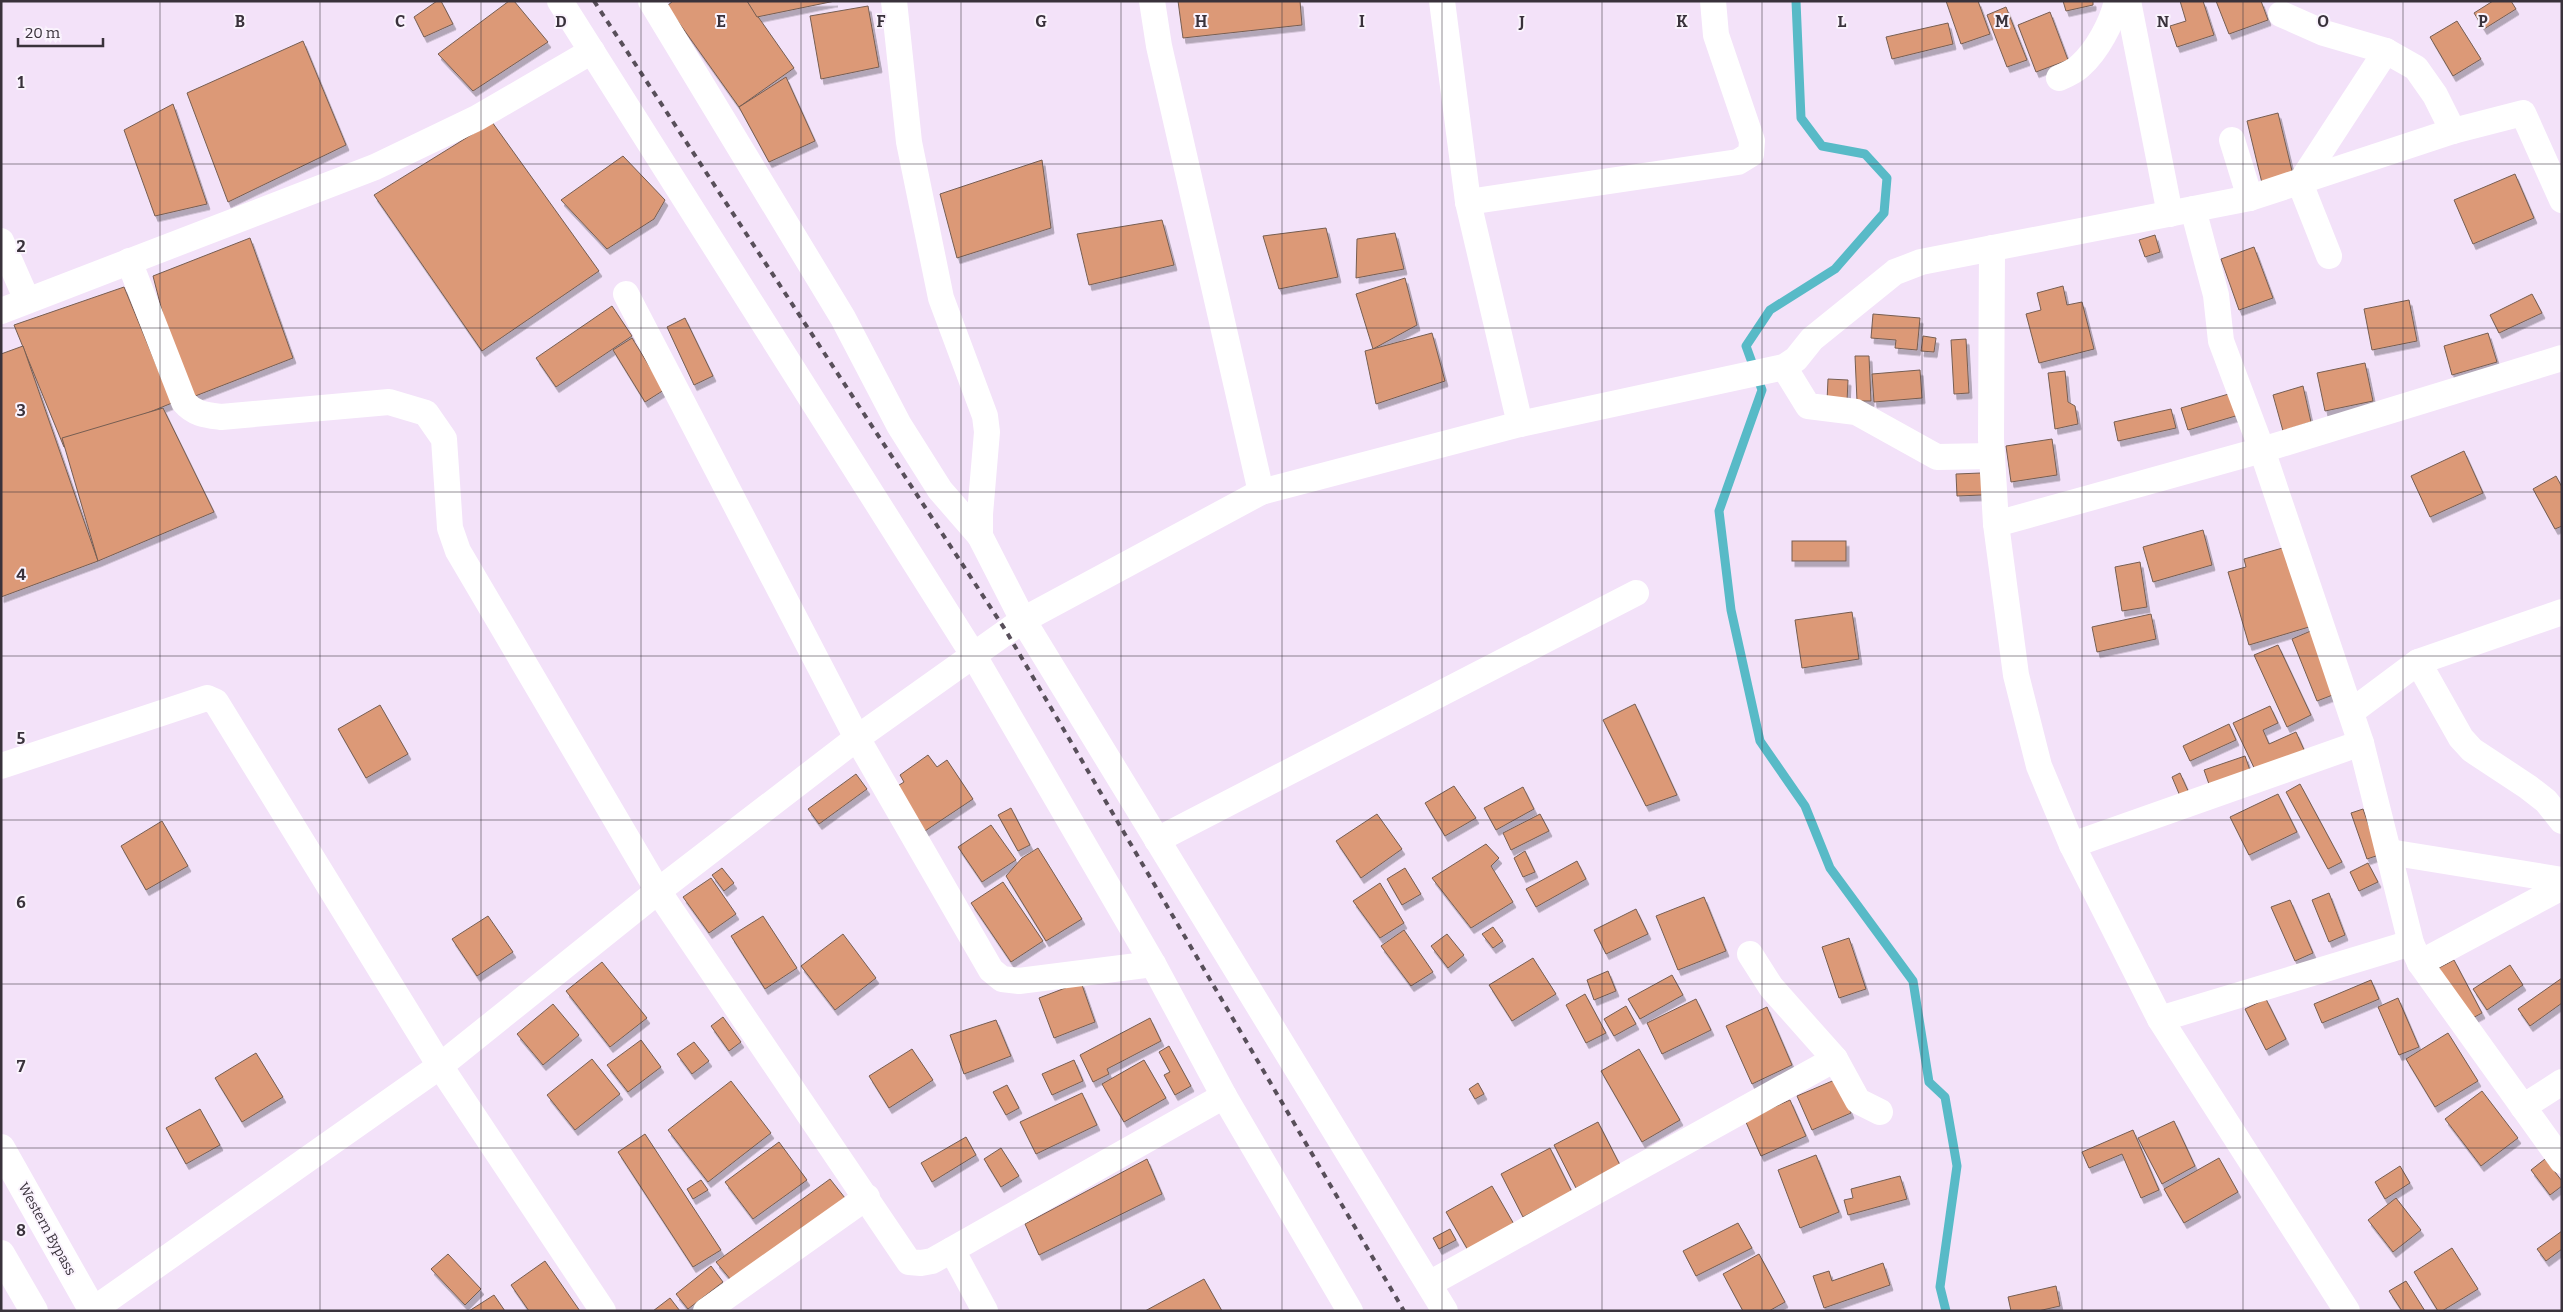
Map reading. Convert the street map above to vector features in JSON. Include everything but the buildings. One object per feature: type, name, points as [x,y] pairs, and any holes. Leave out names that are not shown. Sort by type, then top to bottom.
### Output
[{"type":"main road","name":"Western Bypass","points":[[1,1148],[93,1310]]},
{"type":"main road","points":[[1,1254],[34,1311]]},
{"type":"street","points":[[560,1],[974,656],[1153,964],[1224,1096],[1350,1311]]},
{"type":"street","points":[[651,1],[843,318],[899,425],[940,490],[980,536],[1023,620],[1445,1311]]},
{"type":"street","points":[[894,1],[910,142],[941,298],[985,416],[988,432],[980,514],[980,536]]},
{"type":"street","points":[[1152,1],[1162,56],[1261,492]]},
{"type":"street","points":[[1442,1],[1468,202],[1520,424]]},
{"type":"street","points":[[1468,202],[1738,162],[1751,154],[1752,141],[1716,35],[1713,1]]},
{"type":"street","points":[[2059,78],[2080,67],[2096,46],[2114,13],[2117,1]]},
{"type":"street","points":[[2128,1],[2181,212],[2216,295],[2221,341],[2262,450],[2361,743],[2416,953],[2523,1107],[2558,1152]]},
{"type":"street","points":[[2281,14],[2324,33],[2386,51],[2416,68],[2435,95],[2453,131]]},
{"type":"street","points":[[1,311],[375,167],[477,118],[592,51]]},
{"type":"street","points":[[2300,183],[2386,51]]},
{"type":"street","points":[[93,1310],[440,1066],[658,890],[857,738],[1023,620],[1261,492],[1520,424],[1784,367],[1796,359],[1812,339],[1895,272],[1920,262],[2250,198],[2453,131],[2523,113],[2562,200]]},
{"type":"street","points":[[2232,140],[2250,198]]},
{"type":"street","points":[[2300,183],[2329,256]]},
{"type":"street","points":[[1,241],[27,300]]},
{"type":"street","points":[[1992,248],[1992,456],[1996,524],[2016,675],[2040,766],[2072,845],[2160,1019],[2347,1311]]},
{"type":"street","points":[[129,261],[184,402],[191,410],[221,417],[388,402],[426,413],[444,439],[450,528],[458,551],[658,890],[867,1197],[909,1262],[921,1263],[932,1261],[1224,1096]]},
{"type":"street","points":[[626,294],[857,738],[991,970],[1002,979],[1019,981],[1153,964]]},
{"type":"street","points":[[1996,524],[2262,450],[2562,358]]},
{"type":"street","points":[[1784,367],[1808,406],[1856,412],[1937,458],[1992,456]]},
{"type":"street","points":[[1157,840],[1636,593]]},
{"type":"street","points":[[2351,712],[2418,662],[2562,612]]},
{"type":"street","points":[[2418,662],[2460,738],[2472,750],[2546,801],[2562,821]]},
{"type":"street","points":[[1,766],[207,698],[216,702],[440,1066],[603,1311]]},
{"type":"street","points":[[2072,845],[2361,743]]},
{"type":"street","points":[[2389,852],[2562,880]]},
{"type":"street","points":[[2160,1019],[2416,953],[2562,887]]},
{"type":"street","points":[[1750,954],[1771,987],[1836,1059],[1858,1101],[1880,1112]]},
{"type":"street","points":[[1429,1284],[1836,1059]]},
{"type":"street","points":[[2523,1107],[2562,1082]]},
{"type":"street","points":[[706,1311],[867,1197]]},
{"type":"street","points":[[952,1250],[985,1311]]},
{"type":"waterway","points":[[1796,1],[1801,118],[1822,146],[1865,154],[1887,178],[1884,213],[1835,269],[1770,310],[1746,346],[1762,390],[1719,511],[1731,610],[1760,741],[1805,806],[1830,868],[1913,981],[1929,1082],[1945,1097],[1957,1166],[1940,1287],[1946,1311]]},
{"type":"railway","points":[[594,1],[1006,631],[1404,1311]]}]
